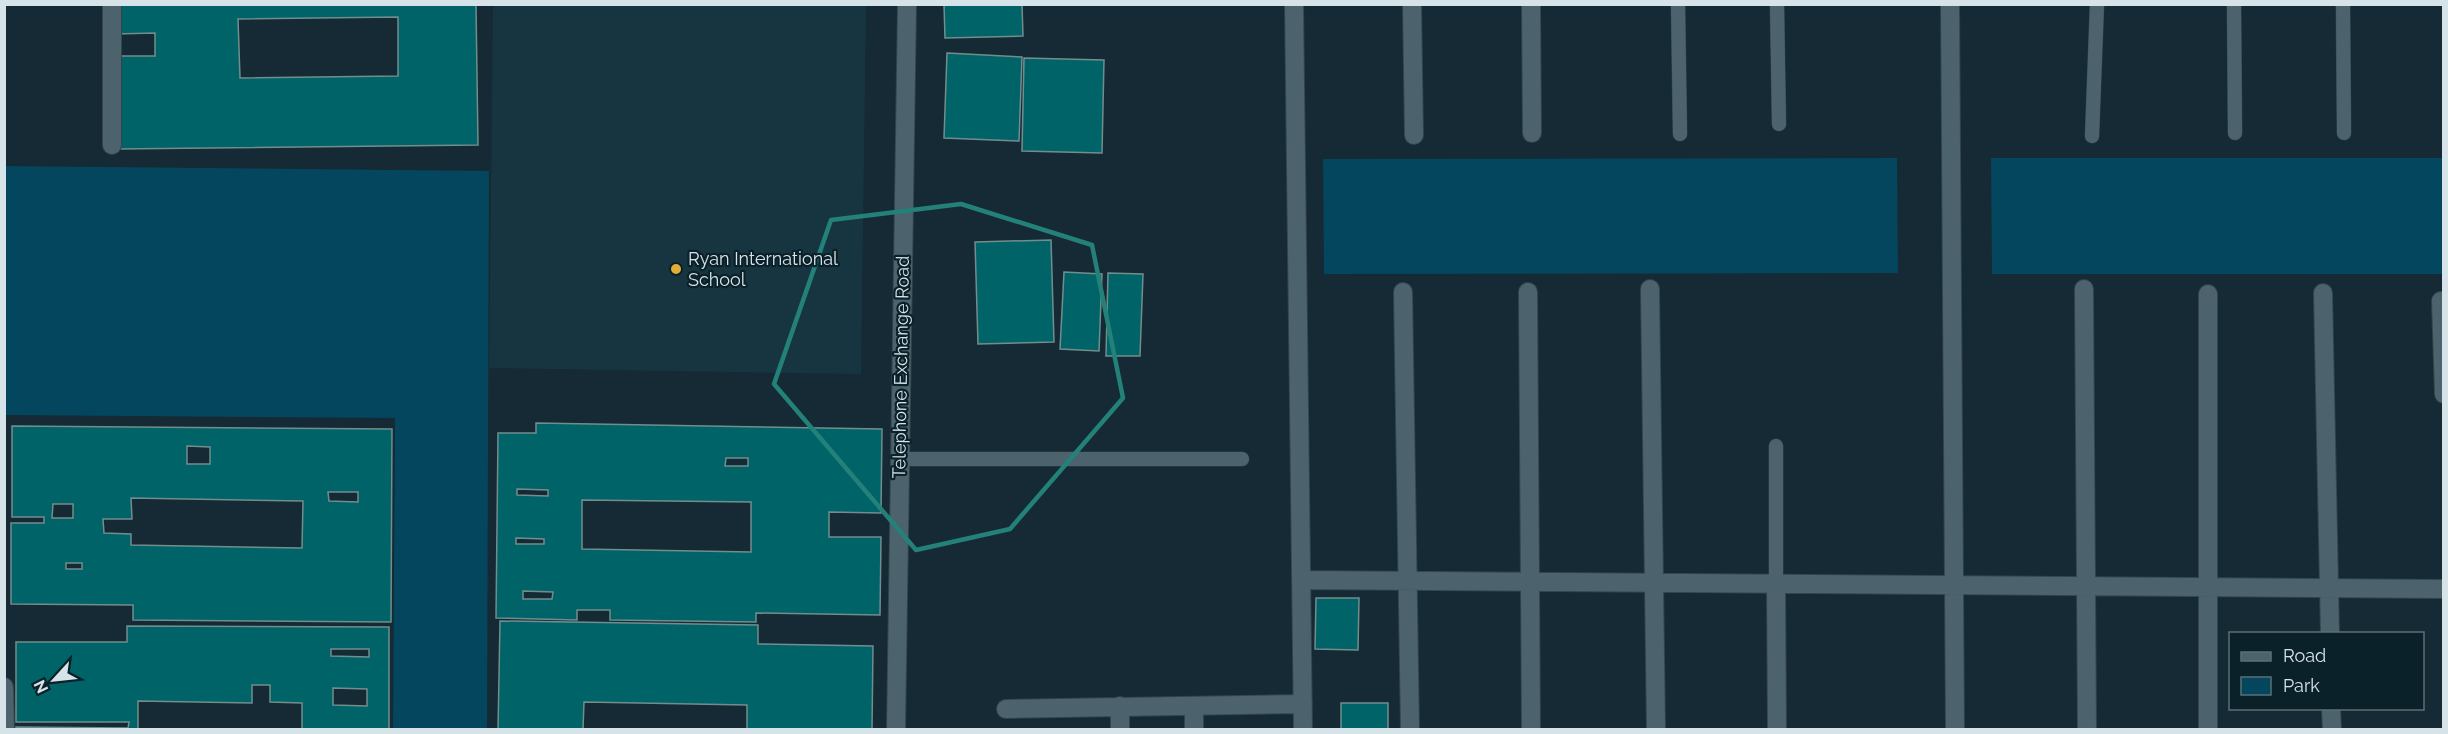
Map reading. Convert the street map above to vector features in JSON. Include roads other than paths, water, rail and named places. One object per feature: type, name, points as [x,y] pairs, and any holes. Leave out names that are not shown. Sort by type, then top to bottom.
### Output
[{"type":"street","points":[[112,4],[112,145]]},
{"type":"street","name":"Telephone Exchange Road","points":[[896,729],[907,4]]},
{"type":"street","points":[[1294,4],[1303,729]]},
{"type":"street","points":[[1412,4],[1414,135]]},
{"type":"street","points":[[1531,4],[1532,133]]},
{"type":"street","points":[[1950,4],[1955,729]]},
{"type":"street","points":[[1650,289],[1656,729]]},
{"type":"street","points":[[2084,289],[2087,729]]},
{"type":"street","points":[[1403,291],[1410,729]]},
{"type":"street","points":[[1528,292],[1531,729]]},
{"type":"street","points":[[2323,293],[2330,632]]},
{"type":"street","points":[[2208,294],[2208,729]]},
{"type":"street","points":[[2441,301],[2444,394]]},
{"type":"street","points":[[1301,580],[2444,589]]},
{"type":"street","points":[[1776,584],[1777,729]]},
{"type":"street","points":[[4,687],[5,729]]},
{"type":"street","points":[[1006,709],[1302,704]]},
{"type":"street","points":[[1120,706],[1120,729]]},
{"type":"street","points":[[1194,706],[1194,729]]},
{"type":"street","points":[[2331,710],[2332,729]]},
{"type":"lane","points":[[1678,4],[1680,134]]},
{"type":"lane","points":[[1776,4],[1779,124]]},
{"type":"lane","points":[[2092,136],[2097,4]]},
{"type":"lane","points":[[2234,4],[2235,133]]},
{"type":"lane","points":[[2343,4],[2344,133]]},
{"type":"lane","points":[[1776,447],[1776,584]]},
{"type":"lane","points":[[900,459],[1242,459]]},
{"type":"place","name":"Ryan International School","points":[[676,269]]}]
